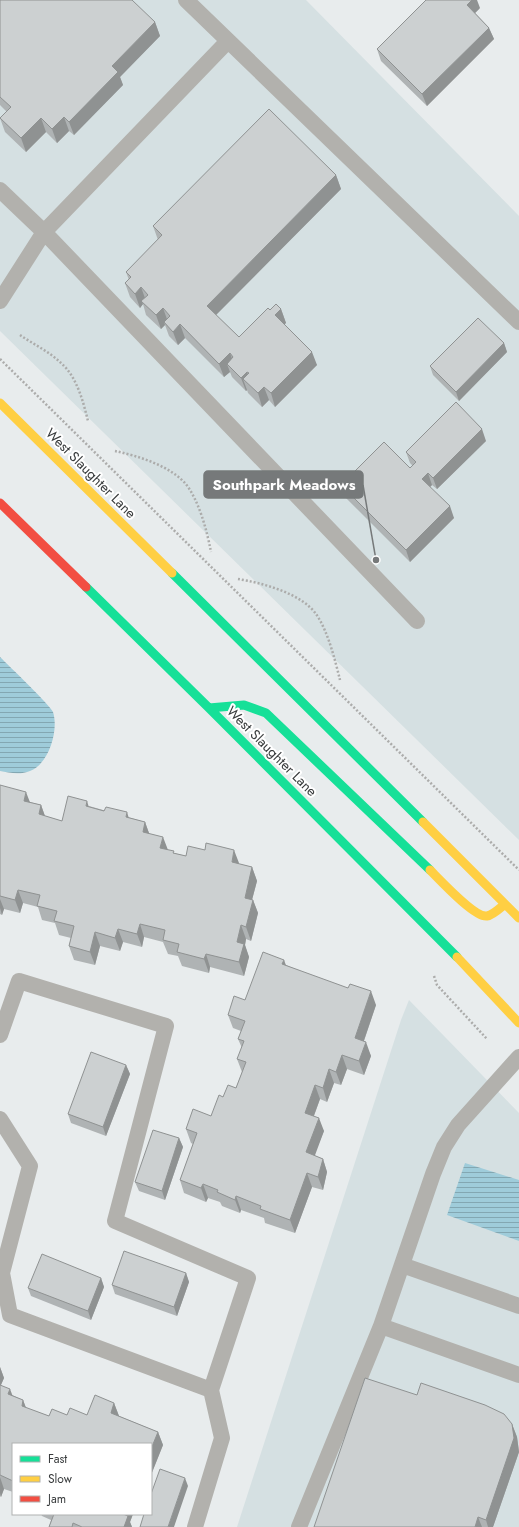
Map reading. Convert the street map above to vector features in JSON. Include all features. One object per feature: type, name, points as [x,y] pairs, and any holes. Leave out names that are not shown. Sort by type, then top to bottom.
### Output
[{"type":"main road","name":"West Slaughter Lane","points":[[0,403],[519,918]]},
{"type":"main road","name":"West Slaughter Lane","points":[[0,503],[210,708],[458,957],[519,1023]]},
{"type":"main road","points":[[210,708],[244,705],[266,713],[452,892],[475,912],[482,916],[489,916],[505,904]]},
{"type":"lane","points":[[186,0],[227,42],[519,322]]},
{"type":"lane","points":[[0,300],[44,232],[227,42]]},
{"type":"lane","points":[[0,190],[44,232],[417,621]]},
{"type":"lane","points":[[0,1035],[19,981],[166,1026],[115,1221],[248,1278],[211,1390],[222,1438],[195,1527]]},
{"type":"lane","points":[[299,1527],[381,1326],[444,1147],[458,1125],[519,1057]]},
{"type":"lane","points":[[0,1119],[30,1166],[2,1272],[10,1315],[211,1390]]},
{"type":"lane","points":[[402,1265],[519,1306]]},
{"type":"lane","points":[[381,1326],[519,1375]]},
{"type":"path","points":[[20,335],[61,362],[68,371],[82,398],[88,421]]},
{"type":"path","points":[[0,359],[519,870]]},
{"type":"path","points":[[115,451],[140,457],[174,474],[184,482],[189,489],[207,530],[211,552]]},
{"type":"path","points":[[238,579],[251,581],[274,588],[290,595],[310,607],[316,615],[329,641],[340,680]]},
{"type":"path","points":[[437,985],[487,1039]]},
{"type":"shaded area","points":[[0,0],[306,0],[519,216],[519,840],[0,331]]},
{"type":"shaded area","points":[[409,1000],[519,1113],[519,1527],[237,1527],[401,1020]]},
{"type":"water","points":[[0,657],[50,708],[55,719],[55,728],[51,746],[47,754],[37,767],[23,773],[0,771]]},
{"type":"water","points":[[465,1163],[519,1180],[519,1241],[447,1215]]},
{"type":"building","points":[[0,0],[132,0],[155,22],[112,66],[118,72],[69,122],[64,117],[52,129],[41,118],[21,138],[0,118],[11,107],[0,97]]},
{"type":"building","points":[[426,0],[472,0],[467,5],[489,28],[422,94],[377,49]]},
{"type":"building","points":[[269,109],[336,175],[207,306],[239,337],[268,308],[270,310],[276,304],[281,309],[275,315],[312,352],[271,393],[264,387],[258,393],[243,379],[249,373],[247,372],[241,378],[227,364],[233,357],[230,353],[219,364],[180,324],[173,332],[164,322],[170,316],[163,308],[156,315],[141,301],[148,295],[141,287],[135,294],[125,283],[131,277],[126,272],[162,235],[153,226]]},
{"type":"building","points":[[478,318],[504,343],[456,392],[430,366]]},
{"type":"building","points":[[456,402],[482,429],[433,478],[428,473],[422,479],[450,506],[406,550],[341,485],[384,442],[410,468],[416,462],[406,452]]},
{"type":"building","points":[[0,785],[26,792],[24,801],[41,805],[39,814],[62,821],[68,796],[87,801],[86,806],[104,811],[106,807],[127,812],[126,817],[145,822],[143,832],[163,837],[160,848],[174,851],[173,853],[186,856],[188,846],[205,850],[206,843],[234,850],[232,862],[252,867],[245,898],[253,900],[246,927],[241,925],[237,942],[244,944],[239,962],[206,954],[204,959],[177,952],[179,944],[163,940],[165,930],[140,924],[137,934],[118,929],[115,938],[95,932],[90,952],[69,946],[74,926],[54,921],[57,911],[37,906],[40,895],[18,890],[15,900],[0,896]]},
{"type":"building","points":[[263,952],[284,960],[282,964],[348,988],[350,984],[371,991],[355,1038],[366,1042],[359,1061],[342,1055],[336,1072],[329,1069],[323,1088],[315,1085],[305,1113],[319,1118],[306,1152],[323,1159],[318,1177],[307,1173],[290,1220],[260,1209],[261,1206],[236,1196],[235,1200],[217,1192],[218,1190],[203,1184],[201,1188],[180,1180],[197,1133],[186,1129],[193,1109],[211,1116],[219,1095],[223,1097],[228,1085],[236,1088],[246,1062],[237,1059],[244,1041],[238,1039],[245,1021],[228,1015],[234,996],[245,1000]]},
{"type":"building","points":[[91,1052],[126,1065],[103,1127],[68,1114]]},
{"type":"building","points":[[153,1130],[179,1138],[162,1191],[135,1182]]},
{"type":"building","points":[[124,1251],[186,1273],[174,1307],[112,1285]]},
{"type":"building","points":[[42,1254],[101,1278],[88,1311],[28,1288]]},
{"type":"building","points":[[365,1378],[417,1395],[421,1383],[485,1405],[504,1414],[512,1424],[514,1438],[486,1520],[478,1517],[475,1527],[314,1527]]},
{"type":"building","points":[[0,1385],[10,1389],[8,1394],[23,1400],[22,1406],[49,1416],[52,1409],[67,1415],[70,1408],[87,1415],[95,1395],[114,1403],[111,1413],[158,1432],[152,1447],[152,1443],[12,1443],[12,1481],[0,1475]]},
{"type":"building","points":[[160,1469],[185,1478],[168,1527],[140,1527],[144,1515],[152,1515],[152,1491]]},
{"type":"building","points":[[54,1515],[128,1516],[124,1527],[82,1527],[73,1523],[72,1527],[49,1527]]},
{"type":"traffic: fast","points":[[172,573],[423,822]]},
{"type":"traffic: fast","points":[[86,587],[457,957]]},
{"type":"traffic: fast","points":[[209,708],[244,705],[266,713],[430,870]]},
{"type":"traffic: slow","points":[[0,403],[172,573]]},
{"type":"traffic: slow","points":[[423,822],[519,918]]},
{"type":"traffic: slow","points":[[430,870],[466,905],[482,915],[487,916],[492,914],[505,904]]},
{"type":"traffic: slow","points":[[457,957],[519,1023]]},
{"type":"traffic: jam","points":[[0,503],[86,587]]},
{"type":"place","name":"Southpark Meadows","points":[[376,560]]}]
